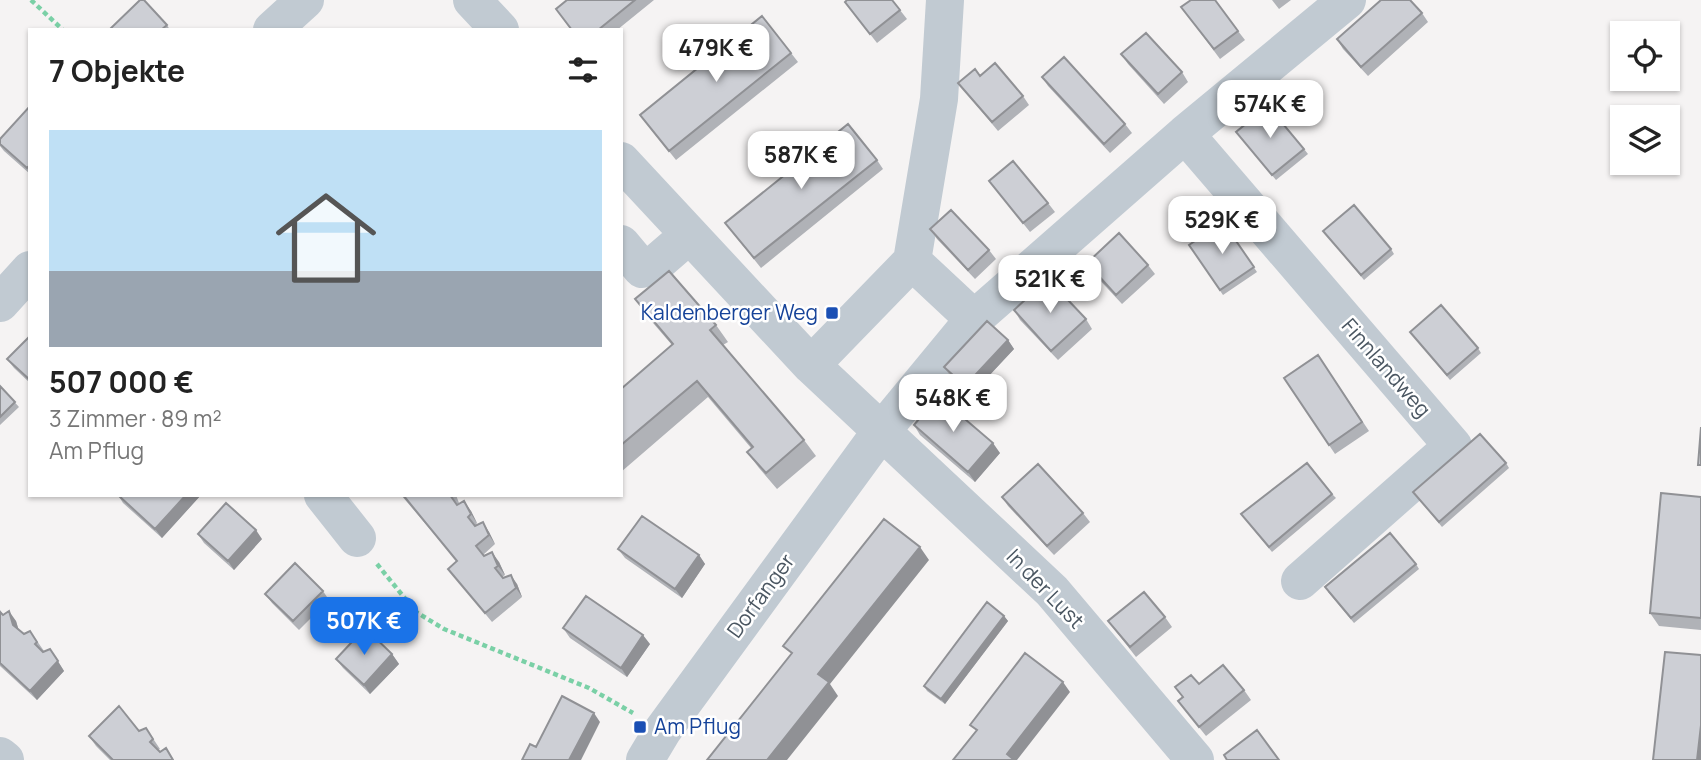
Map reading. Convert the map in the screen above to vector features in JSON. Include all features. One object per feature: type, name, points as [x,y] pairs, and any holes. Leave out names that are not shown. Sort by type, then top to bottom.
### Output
[{"type":"street","points":[[274,28],[305,0]]},
{"type":"street","points":[[472,0],[498,28]]},
{"type":"street","points":[[811,365],[912,261],[939,99],[945,0]]},
{"type":"street","name":"Dorfanger","points":[[654,745],[880,433],[974,319],[1185,134],[1347,0]]},
{"type":"street","name":"Finnlandweg","points":[[1185,134],[1453,446],[1300,581]]},
{"type":"street","name":"In der Lust","points":[[623,163],[811,365],[880,433],[1052,592],[1195,760]]},
{"type":"street","points":[[623,246],[642,269],[653,266],[690,234]]},
{"type":"street","points":[[912,261],[974,319]]},
{"type":"street","points":[[0,303],[28,272]]},
{"type":"street","points":[[325,497],[356,538]]},
{"type":"street","points":[[0,756],[5,760]]},
{"type":"path","points":[[31,0],[61,28]]},
{"type":"path","points":[[356,538],[416,612],[444,629],[589,688],[654,745]]},
{"type":"building","points":[[140,0],[144,0],[167,25],[163,28],[111,28]]},
{"type":"building","points":[[567,0],[635,0],[600,28],[570,28],[556,9]]},
{"type":"building","points":[[892,0],[900,10],[870,34],[845,2]]},
{"type":"building","points":[[1191,0],[1215,0],[1238,31],[1214,49],[1181,7]]},
{"type":"building","points":[[1381,0],[1410,0],[1422,13],[1361,67],[1337,39]]},
{"type":"building","points":[[762,16],[791,53],[669,151],[640,115]]},
{"type":"building","points":[[1146,33],[1182,72],[1158,94],[1121,54]]},
{"type":"building","points":[[1064,57],[1125,124],[1104,144],[1042,77]]},
{"type":"building","points":[[995,63],[1023,96],[992,122],[958,83],[975,69],[980,76]]},
{"type":"building","points":[[1268,106],[1304,149],[1272,175],[1236,132]]},
{"type":"building","points":[[28,108],[27,168],[0,144],[0,139]]},
{"type":"building","points":[[848,124],[877,160],[754,258],[725,223]]},
{"type":"building","points":[[1013,161],[1048,203],[1023,223],[989,181]]},
{"type":"building","points":[[1354,205],[1391,249],[1361,275],[1323,231]]},
{"type":"building","points":[[951,210],[989,250],[968,270],[930,229]]},
{"type":"building","points":[[1223,222],[1254,267],[1220,290],[1189,245]]},
{"type":"building","points":[[1119,233],[1148,265],[1116,295],[1087,263]]},
{"type":"building","points":[[669,271],[716,325],[710,330],[804,440],[766,473],[747,452],[753,447],[697,381],[623,443],[623,387],[673,344],[635,299]]},
{"type":"building","points":[[1048,279],[1086,319],[1051,351],[1014,310]]},
{"type":"building","points":[[1441,305],[1478,348],[1447,375],[1410,332]]},
{"type":"building","points":[[987,321],[1008,340],[965,386],[944,367]]},
{"type":"building","points":[[28,338],[28,378],[7,359]]},
{"type":"building","points":[[1318,355],[1362,422],[1329,445],[1284,378]]},
{"type":"building","points":[[0,386],[15,402],[0,417]]},
{"type":"building","points":[[938,396],[993,443],[968,472],[914,425]]},
{"type":"building","points":[[1701,427],[1701,465],[1698,465]]},
{"type":"building","points":[[1480,434],[1506,463],[1439,522],[1413,492]]},
{"type":"building","points":[[1307,463],[1332,494],[1269,547],[1241,514]]},
{"type":"building","points":[[1038,464],[1083,513],[1047,546],[1002,497]]},
{"type":"building","points":[[1661,493],[1701,497],[1701,618],[1650,613]]},
{"type":"building","points":[[120,497],[184,497],[155,529]]},
{"type":"building","points":[[405,497],[451,497],[457,505],[464,501],[471,514],[468,517],[475,526],[483,522],[489,535],[476,546],[484,556],[492,552],[498,566],[495,568],[503,578],[511,575],[516,588],[485,613],[448,569],[457,561]]},
{"type":"building","points":[[226,503],[256,530],[228,561],[198,534]]},
{"type":"building","points":[[642,516],[699,555],[675,589],[618,549]]},
{"type":"building","points":[[884,519],[920,547],[818,674],[829,682],[767,760],[707,760],[792,653],[783,646]]},
{"type":"building","points":[[1390,533],[1416,564],[1351,618],[1325,587]]},
{"type":"building","points":[[295,563],[323,591],[293,621],[265,594]]},
{"type":"building","points":[[1144,592],[1165,617],[1130,647],[1108,621]]},
{"type":"building","points":[[586,596],[643,635],[621,668],[563,628]]},
{"type":"building","points":[[987,602],[1004,616],[941,699],[924,686]]},
{"type":"building","points":[[9,611],[13,625],[24,634],[30,631],[37,642],[35,644],[43,652],[50,649],[58,661],[30,691],[0,663],[0,612],[3,615]]},
{"type":"building","points":[[365,628],[392,654],[364,685],[336,659]]},
{"type":"building","points":[[1665,652],[1701,655],[1701,725],[1697,760],[1653,760]]},
{"type":"building","points":[[1025,653],[1063,682],[1007,754],[1013,759],[953,760],[977,730],[970,725]]},
{"type":"building","points":[[1223,665],[1244,690],[1199,727],[1178,701],[1183,697],[1175,687],[1191,675],[1199,684]]},
{"type":"building","points":[[562,696],[594,713],[569,760],[522,760],[530,744],[536,747]]},
{"type":"building","points":[[119,706],[139,731],[146,728],[153,739],[150,742],[160,752],[166,748],[173,760],[113,760],[89,736]]},
{"type":"building","points":[[1257,730],[1279,760],[1227,760],[1224,755]]},
{"type":"place","name":"Kaldenberger Weg","points":[[832,313]]},
{"type":"place","name":"Am Pflug","points":[[640,727]]}]
